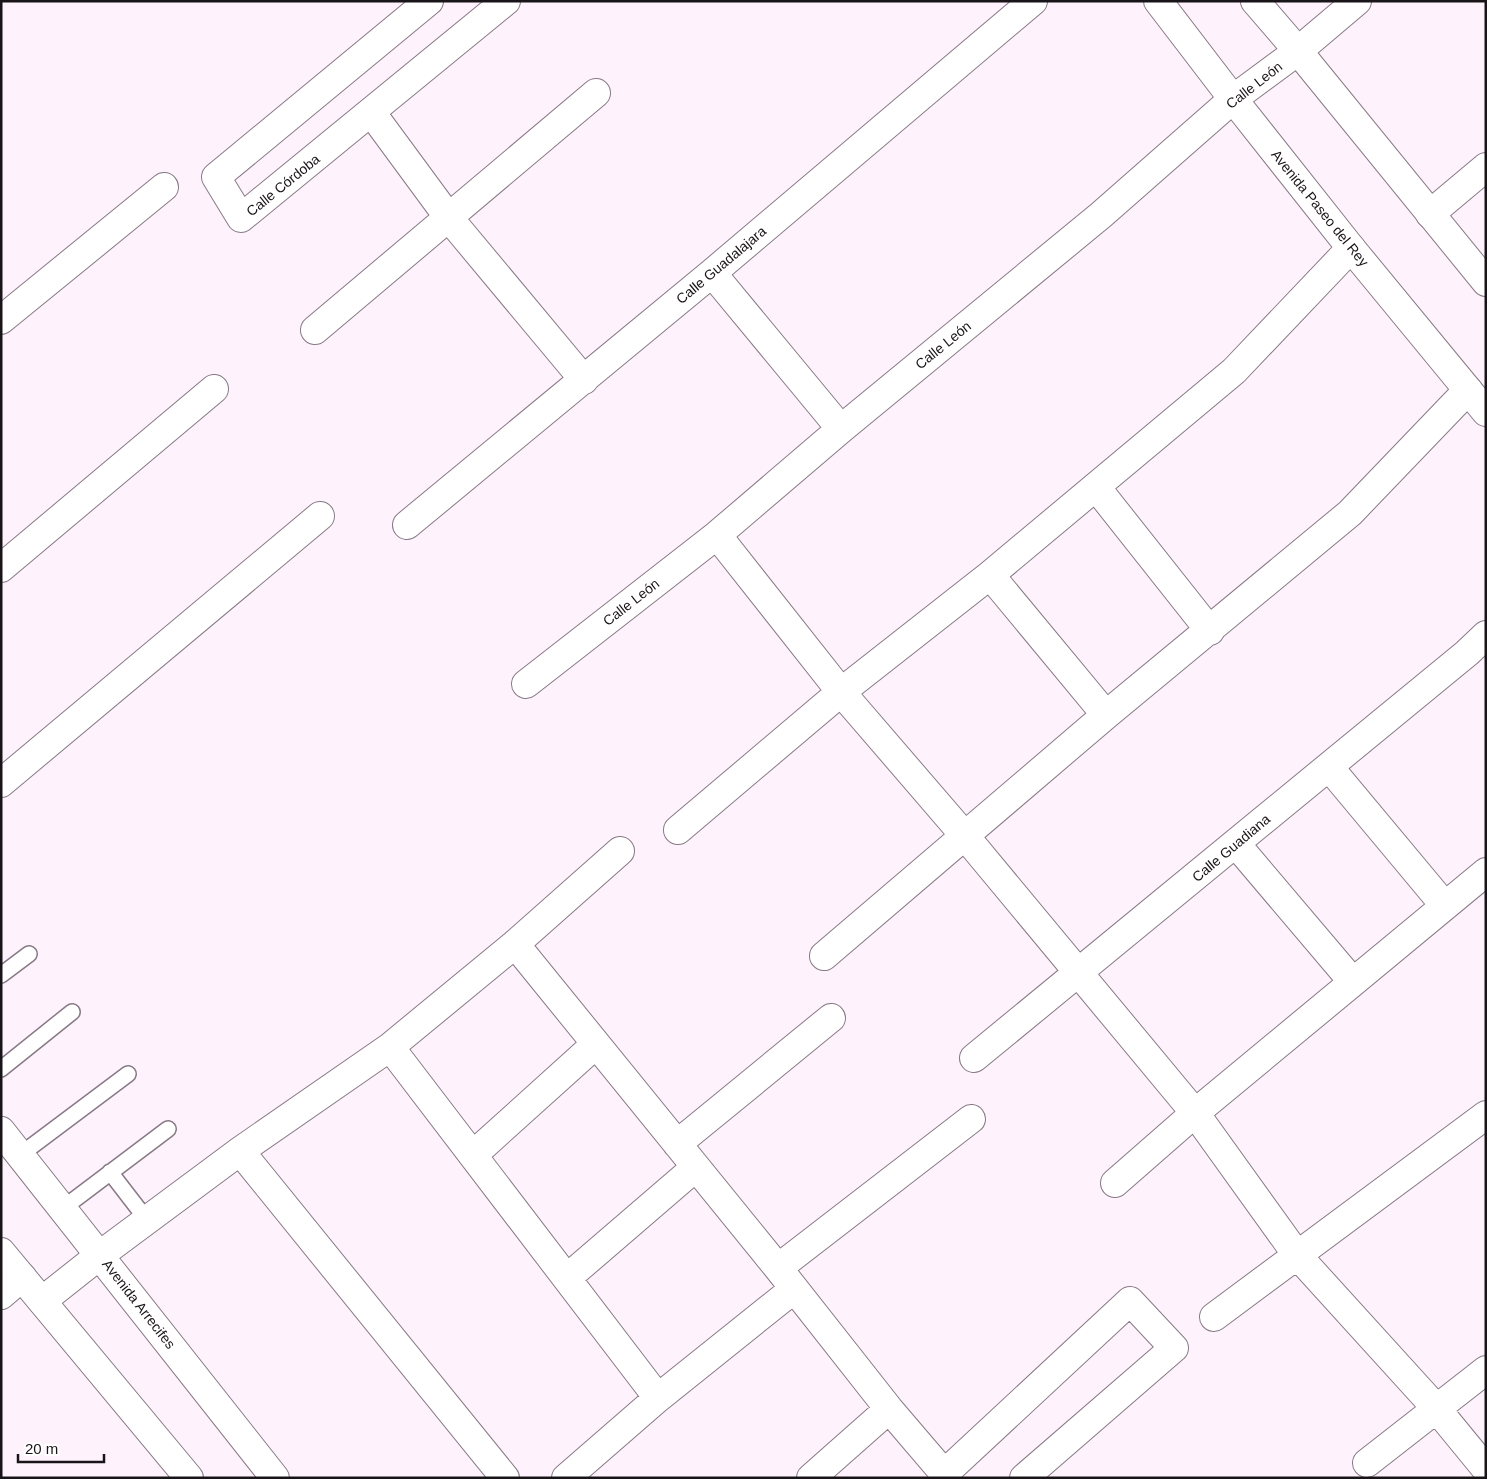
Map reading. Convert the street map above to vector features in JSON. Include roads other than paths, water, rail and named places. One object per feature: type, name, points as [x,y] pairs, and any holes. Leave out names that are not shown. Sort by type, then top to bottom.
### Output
[{"type":"street","name":"Calle Córdoba","points":[[429,1],[216,177],[242,218],[506,1]]},
{"type":"street","name":"Calle Guadalajara","points":[[407,525],[712,273],[1033,1]]},
{"type":"street","name":"Avenida Paseo del Rey","points":[[1158,1],[1233,100],[1351,248],[1486,412]]},
{"type":"street","points":[[1255,1],[1486,282]]},
{"type":"street","name":"Calle León","points":[[526,684],[717,536],[841,429],[1101,215],[1233,100],[1298,51],[1357,1]]},
{"type":"street","points":[[315,330],[596,94]]},
{"type":"street","points":[[371,112],[449,218],[584,380]]},
{"type":"street","points":[[1430,214],[1486,166]]},
{"type":"street","points":[[1,320],[164,187]]},
{"type":"street","points":[[678,830],[841,692],[990,575],[1234,371],[1351,248]]},
{"type":"street","points":[[712,273],[841,429]]},
{"type":"street","points":[[1,568],[214,389]]},
{"type":"street","points":[[824,956],[1106,715],[1210,631],[1350,513],[1468,390]]},
{"type":"street","points":[[1096,487],[1210,631]]},
{"type":"street","points":[[1,783],[320,516]]},
{"type":"street","points":[[717,536],[841,692],[965,836],[1196,1113],[1297,1255],[1436,1408],[1486,1469]]},
{"type":"street","points":[[990,575],[1106,715]]},
{"type":"street","name":"Calle Guadiana","points":[[974,1058],[1079,974],[1467,653],[1486,635]]},
{"type":"street","points":[[1329,767],[1445,906]]},
{"type":"street","points":[[1236,844],[1353,982]]},
{"type":"street","points":[[42,1301],[100,1255],[240,1151],[390,1046],[515,944],[620,851]]},
{"type":"street","points":[[1115,1183],[1196,1113],[1486,872]]},
{"type":"street","points":[[515,944],[778,1268],[889,1409],[946,1476],[1130,1301],[1174,1348],[1024,1478]]},
{"type":"street","points":[[677,1144],[831,1018]]},
{"type":"street","points":[[473,1155],[596,1044]]},
{"type":"street","points":[[390,1046],[658,1398]]},
{"type":"street","points":[[1214,1317],[1486,1115]]},
{"type":"street","points":[[778,1268],[971,1119]]},
{"type":"street","name":"Avenida Arrecifes","points":[[1,1131],[275,1478]]},
{"type":"street","points":[[240,1151],[505,1478]]},
{"type":"street","points":[[566,1278],[696,1168]]},
{"type":"street","points":[[1,1252],[189,1478]]},
{"type":"street","points":[[1,1295],[22,1277]]},
{"type":"street","points":[[566,1478],[658,1398],[794,1289]]},
{"type":"street","points":[[1367,1463],[1486,1370]]},
{"type":"street","points":[[812,1478],[889,1409]]},
{"type":"lane","points":[[1,975],[29,954]]},
{"type":"lane","points":[[1,1070],[72,1012]]},
{"type":"lane","points":[[20,1155],[128,1074]]},
{"type":"lane","points":[[62,1209],[168,1130]]},
{"type":"lane","points":[[110,1172],[147,1220]]}]
